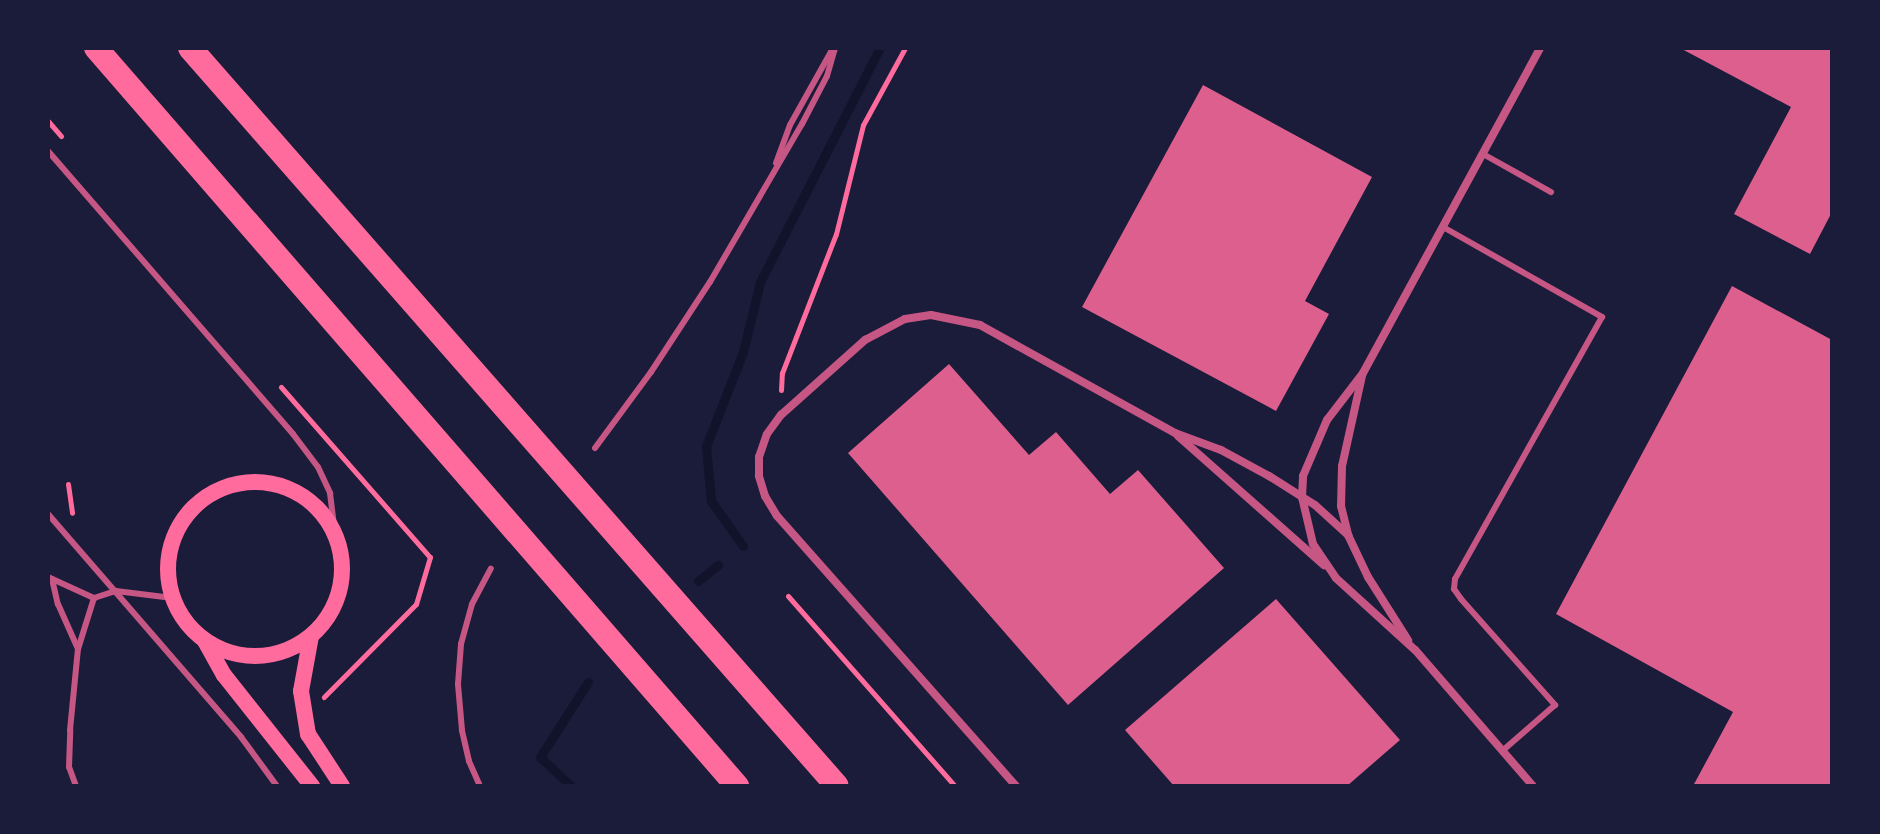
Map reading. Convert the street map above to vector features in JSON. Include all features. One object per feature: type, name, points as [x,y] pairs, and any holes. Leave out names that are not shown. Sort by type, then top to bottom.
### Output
[{"type":"highway","points":[[96,48],[737,786]]},
{"type":"highway","points":[[190,48],[837,786]]},
{"type":"main road","points":[[204,640],[234,653],[267,655],[297,645],[311,636],[332,611],[342,580],[340,548],[335,532],[316,507],[290,489],[260,482],[229,486],[201,500],[180,524],[169,555],[173,598],[182,616],[204,640],[224,675],[312,786]]},
{"type":"main road","points":[[311,636],[301,691],[308,734],[342,786]]},
{"type":"street","points":[[1336,578],[1313,544],[1302,497],[1303,476],[1312,450],[1327,420],[1363,373],[1540,48]]},
{"type":"street","points":[[1016,786],[777,516],[759,476],[759,457],[767,434],[781,415],[883,328],[931,315],[980,325],[1175,433],[1221,450],[1302,497],[1348,535]]},
{"type":"street","points":[[1363,373],[1342,466],[1341,506],[1348,535],[1368,577],[1415,650]]},
{"type":"street","points":[[1175,433],[1415,650],[1533,786]]},
{"type":"lane","points":[[595,448],[694,308],[770,180],[790,125],[834,48]]},
{"type":"lane","points":[[48,151],[309,456],[330,493],[335,532]]},
{"type":"lane","points":[[1483,154],[1551,192]]},
{"type":"lane","points":[[1443,227],[1602,317],[1455,579],[1454,589],[1461,599],[1555,705],[1502,751]]},
{"type":"lane","points":[[48,514],[116,591],[277,786]]},
{"type":"lane","points":[[480,786],[469,761],[462,730],[458,684],[461,644],[472,604],[491,569]]},
{"type":"lane","points":[[50,578],[94,598],[116,591],[173,598]]},
{"type":"lane","points":[[50,578],[78,649]]},
{"type":"lane","points":[[76,786],[69,767],[78,649],[94,598]]},
{"type":"path","points":[[781,415],[782,373],[836,234],[863,125],[905,48]]},
{"type":"path","points":[[68,484],[74,523]]},
{"type":"path","points":[[788,596],[955,786]]},
{"type":"building","points":[[1680,48],[1832,48],[1832,212],[1810,254],[1734,214],[1791,107]]},
{"type":"building","points":[[1203,85],[1372,177],[1305,301],[1329,314],[1276,411],[1082,307]]},
{"type":"building","points":[[1732,286],[1832,340],[1832,786],[1693,786],[1733,712],[1556,614]]},
{"type":"building","points":[[949,364],[1029,455],[1056,432],[1110,494],[1138,470],[1224,568],[1068,705],[848,453]]},
{"type":"building","points":[[1276,599],[1400,740],[1347,786],[1174,786],[1125,730]]},
{"type":"waterway","points":[[743,546],[711,501],[706,446],[743,352],[760,282],[880,48]]},
{"type":"waterway","points":[[698,581],[718,565]]},
{"type":"waterway","points":[[571,786],[540,757],[588,682]]}]
